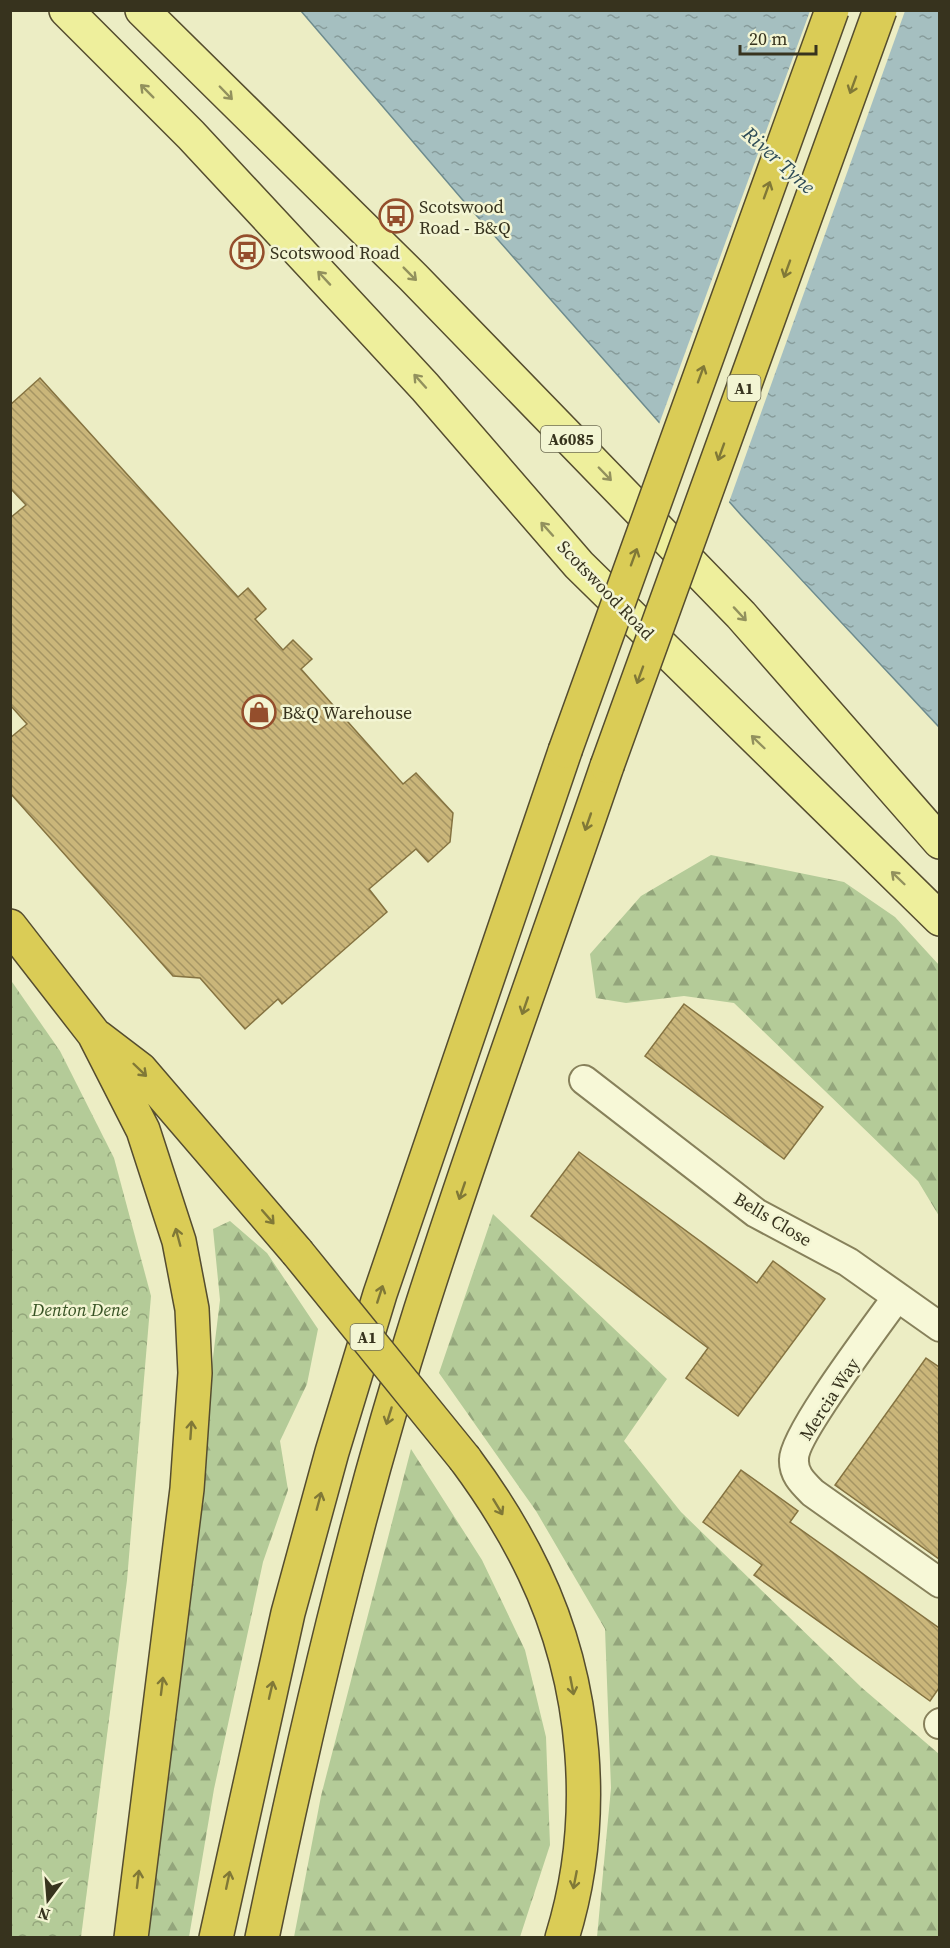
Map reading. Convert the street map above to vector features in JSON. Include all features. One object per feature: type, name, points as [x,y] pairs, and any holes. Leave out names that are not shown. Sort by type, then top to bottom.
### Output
[{"type":"highway","name":"A1","points":[[216,1938],[288,1613],[332,1452],[380,1294],[565,751],[832,10]]},
{"type":"highway","name":"A1","points":[[262,1938],[330,1637],[387,1424],[420,1312],[608,766],[880,10]]},
{"type":"highway","name":"A1","points":[[10,926],[94,1034],[142,1130],[179,1241],[192,1309],[195,1373],[188,1489],[130,1938]]},
{"type":"highway","name":"A1","points":[[94,1034],[140,1069],[297,1251],[465,1459],[484,1485],[534,1571],[554,1619],[568,1668],[578,1718],[583,1769],[583,1820],[577,1871],[562,1938]]},
{"type":"main road","name":"Scotswood Road","points":[[66,10],[191,135],[372,329],[579,565],[939,919]]},
{"type":"main road","name":"A6085","points":[[142,10],[414,277],[741,615],[939,842]]},
{"type":"street","name":"Bells Close","points":[[584,1080],[756,1213],[848,1262],[939,1328]]},
{"type":"street","name":"Mercia Way","points":[[897,1297],[807,1428],[793,1456],[794,1468],[800,1481],[813,1493],[939,1583]]},
{"type":"green space","points":[[711,855],[844,882],[895,917],[939,965],[939,1216],[918,1181],[734,1003],[684,996],[626,1003],[596,998],[590,954],[641,896]]},
{"type":"green space","name":"Denton Dene","points":[[10,979],[60,1051],[114,1158],[151,1296],[127,1580],[81,1937],[11,1937]]},
{"type":"green space","points":[[493,1214],[667,1379],[624,1441],[681,1512],[861,1687],[939,1754],[939,1937],[597,1937],[611,1788],[605,1629],[536,1511],[439,1373]]},
{"type":"green space","points":[[230,1221],[267,1253],[318,1329],[307,1384],[280,1441],[288,1490],[263,1562],[214,1789],[189,1937],[142,1938],[220,1300],[213,1229]]},
{"type":"green space","points":[[411,1449],[482,1560],[525,1650],[546,1737],[550,1845],[520,1937],[294,1937],[321,1796]]},
{"type":"water","name":"River Tyne","points":[[301,11],[939,11],[939,727],[741,515],[461,198]]},
{"type":"pier","points":[[810,11],[905,11],[728,505],[658,427]]},
{"type":"building","points":[[40,378],[238,597],[248,588],[266,609],[255,619],[283,650],[293,640],[312,659],[301,669],[403,784],[416,773],[453,813],[450,842],[428,862],[416,849],[369,889],[387,912],[282,1004],[278,999],[245,1029],[200,978],[173,976],[10,793],[10,738],[27,724],[10,705],[10,518],[26,505],[10,488],[10,405]]},
{"type":"building","points":[[684,1004],[823,1107],[784,1159],[645,1056]]},
{"type":"building","points":[[579,1152],[757,1283],[773,1261],[825,1299],[738,1416],[686,1378],[708,1348],[531,1216]]},
{"type":"building","points":[[926,1358],[939,1367],[939,1559],[835,1485]]},
{"type":"building","points":[[741,1470],[798,1511],[790,1522],[939,1628],[939,1688],[930,1701],[754,1575],[762,1565],[703,1522]]},
{"type":"place","name":"Scotswood Road - B&Q","points":[[396,216]]},
{"type":"place","name":"Scotswood Road","points":[[247,252]]},
{"type":"place","name":"B&Q Warehouse","points":[[259,712]]}]
